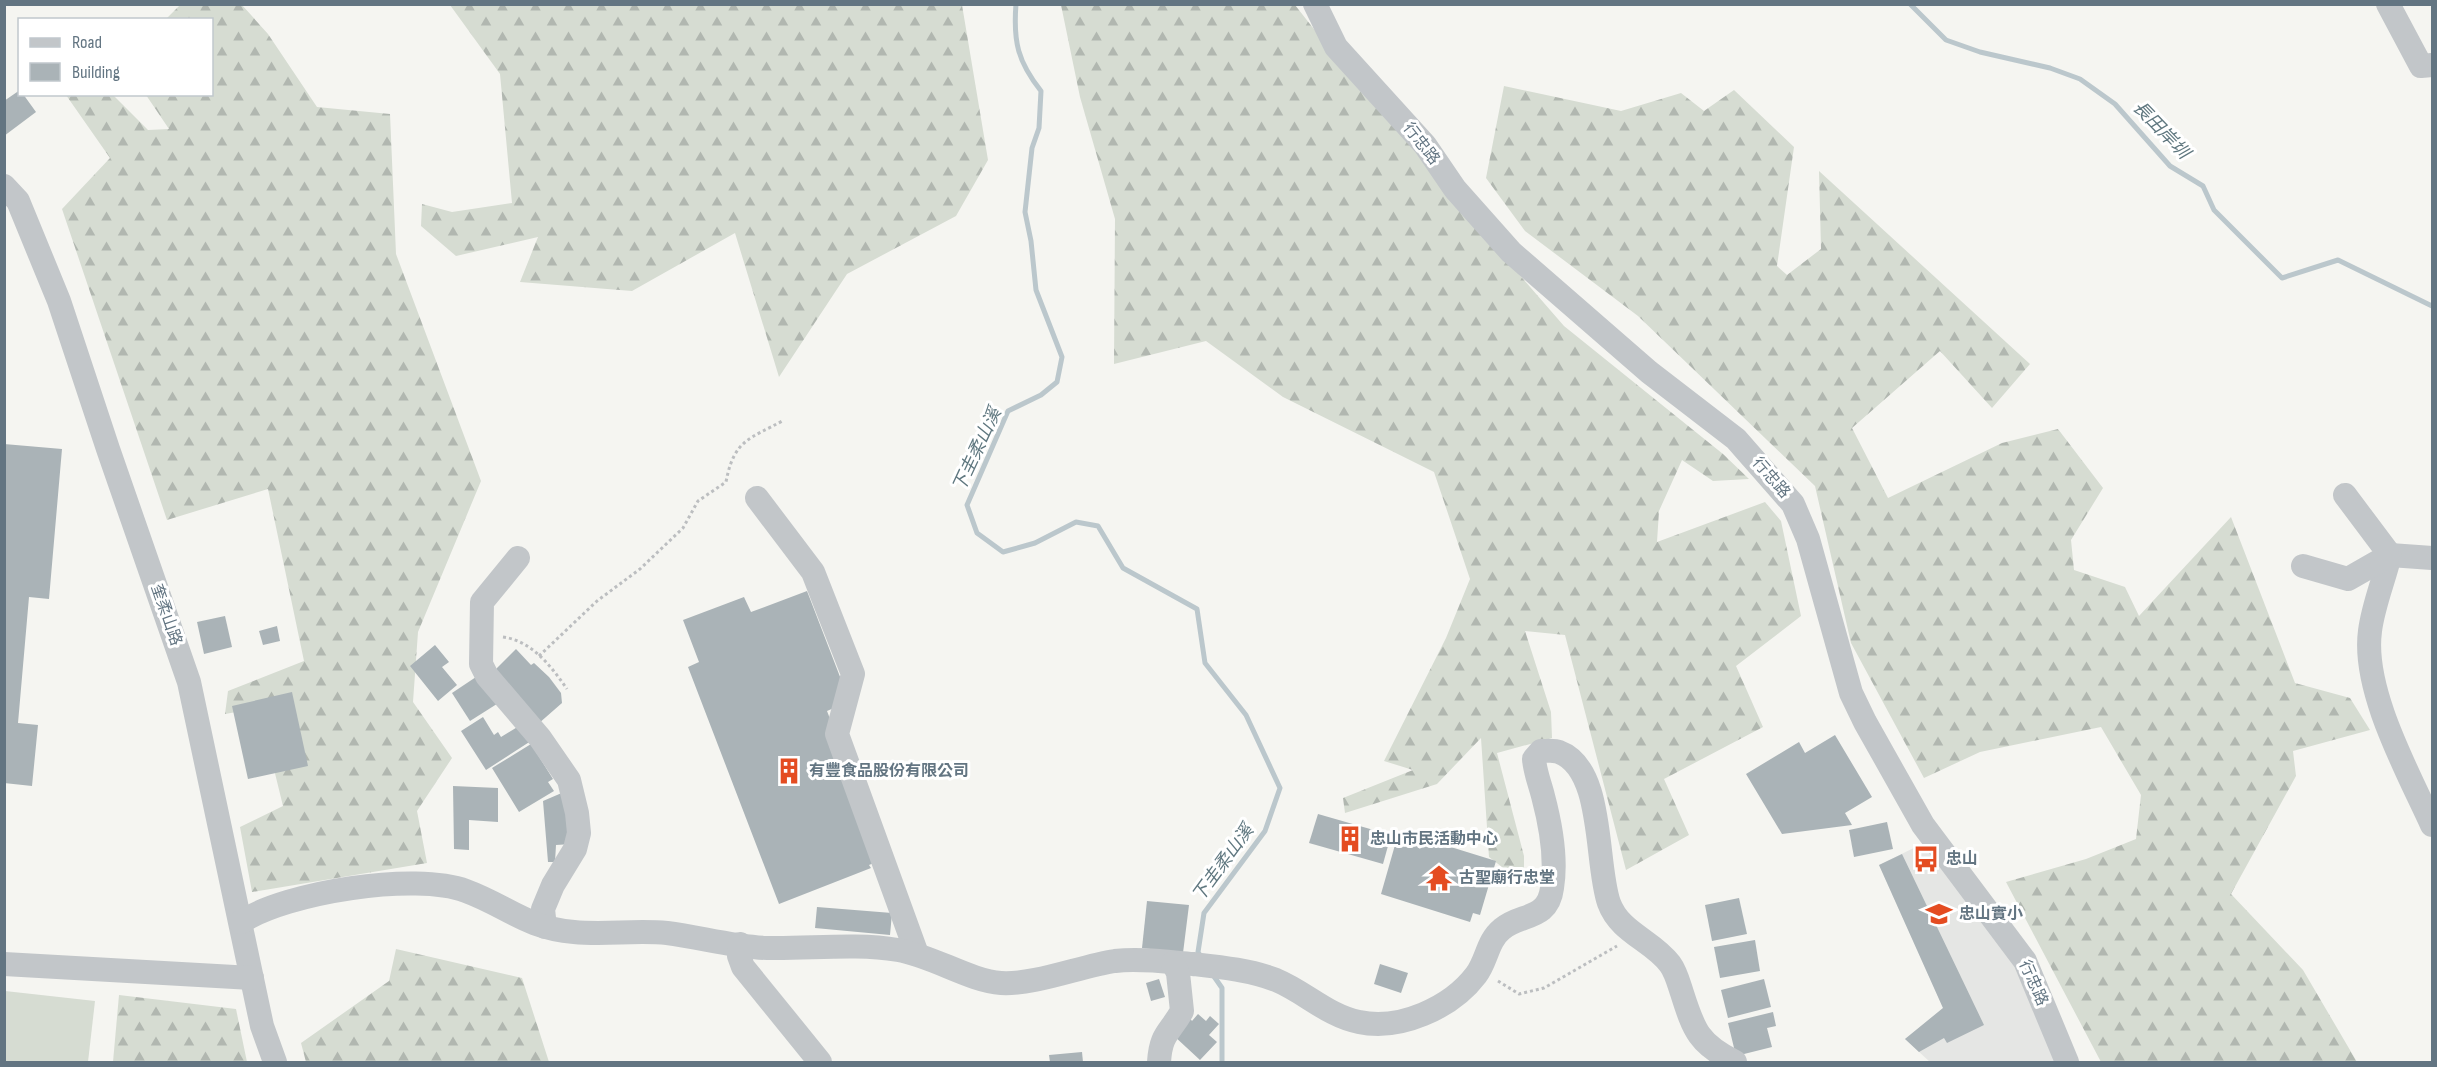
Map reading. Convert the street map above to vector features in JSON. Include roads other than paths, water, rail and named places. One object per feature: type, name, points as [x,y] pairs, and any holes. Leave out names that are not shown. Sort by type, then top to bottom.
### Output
[{"type":"street","name":"行忠路","points":[[1315,4],[1336,47],[1425,145],[1455,189],[1511,252],[1649,372],[1736,439],[1793,504],[1808,539],[1851,693],[1865,722],[1923,825],[2025,961],[2067,1062]]},
{"type":"street","points":[[2388,4],[2421,66],[2433,65]]},
{"type":"street","name":"奎柔山路","points":[[4,186],[18,201],[60,301],[108,449],[189,682],[262,1026],[275,1062]]},
{"type":"street","points":[[2345,495],[2390,555]]},
{"type":"street","points":[[757,498],[813,572],[853,674],[837,734],[917,954]]},
{"type":"street","points":[[2390,555],[2370,631],[2370,669],[2393,740],[2433,825]]},
{"type":"street","points":[[2303,566],[2348,579],[2390,555],[2433,558]]},
{"type":"street","points":[[518,558],[482,602],[481,664],[487,676],[540,738],[569,780],[579,833],[575,849],[553,885],[543,909],[545,927]]},
{"type":"street","points":[[241,922],[256,912],[282,903],[382,885],[413,882],[442,884],[469,892],[520,919],[545,927],[575,932],[658,932],[763,948],[845,946],[917,954],[966,973],[1002,983],[1119,961],[1182,963],[1225,968],[1277,981],[1335,1014],[1361,1023],[1386,1024],[1412,1018],[1437,1008],[1477,974],[1494,936],[1505,926],[1540,912],[1552,892],[1553,836],[1534,759],[1541,751],[1558,751],[1572,759],[1584,776],[1595,815],[1609,902],[1618,921],[1662,954],[1672,966],[1701,1040],[1716,1053],[1735,1062]]},
{"type":"street","points":[[740,944],[739,956],[743,967],[820,1062]]},
{"type":"street","points":[[1159,1062],[1160,1044],[1182,1011],[1178,973],[1182,963]]},
{"type":"street","points":[[4,964],[252,978]]},
{"type":"waterway","name":"下圭柔山溪","points":[[1016,4],[1015,30],[1019,51],[1027,71],[1041,91],[1039,128],[1032,148],[1025,212],[1031,241],[1036,290],[1062,357],[1057,382],[1041,395],[1008,411],[967,505],[977,533],[1003,552],[1035,543],[1076,522],[1098,526],[1123,568],[1197,609],[1205,663],[1246,715],[1280,788],[1265,831],[1204,913],[1198,952],[1201,957]]},
{"type":"waterway","name":"長田岸圳","points":[[1910,4],[1946,40],[1980,52],[2050,68],[2080,79],[2115,104],[2170,166],[2203,186],[2214,210],[2282,278],[2338,260],[2432,306]]},
{"type":"waterway","name":"下圭柔山溪","points":[[1213,975],[1222,988],[1222,1062]]},
{"type":"place","name":"有豐食品股份有限公司","points":[[789,771]]},
{"type":"place","name":"忠山市民活動中心","points":[[1350,839]]},
{"type":"place","name":"忠山","points":[[1926,859]]},
{"type":"place","name":"古聖廟行忠堂","points":[[1439,878]]},
{"type":"place","name":"忠山實小","points":[[1939,914]]}]
